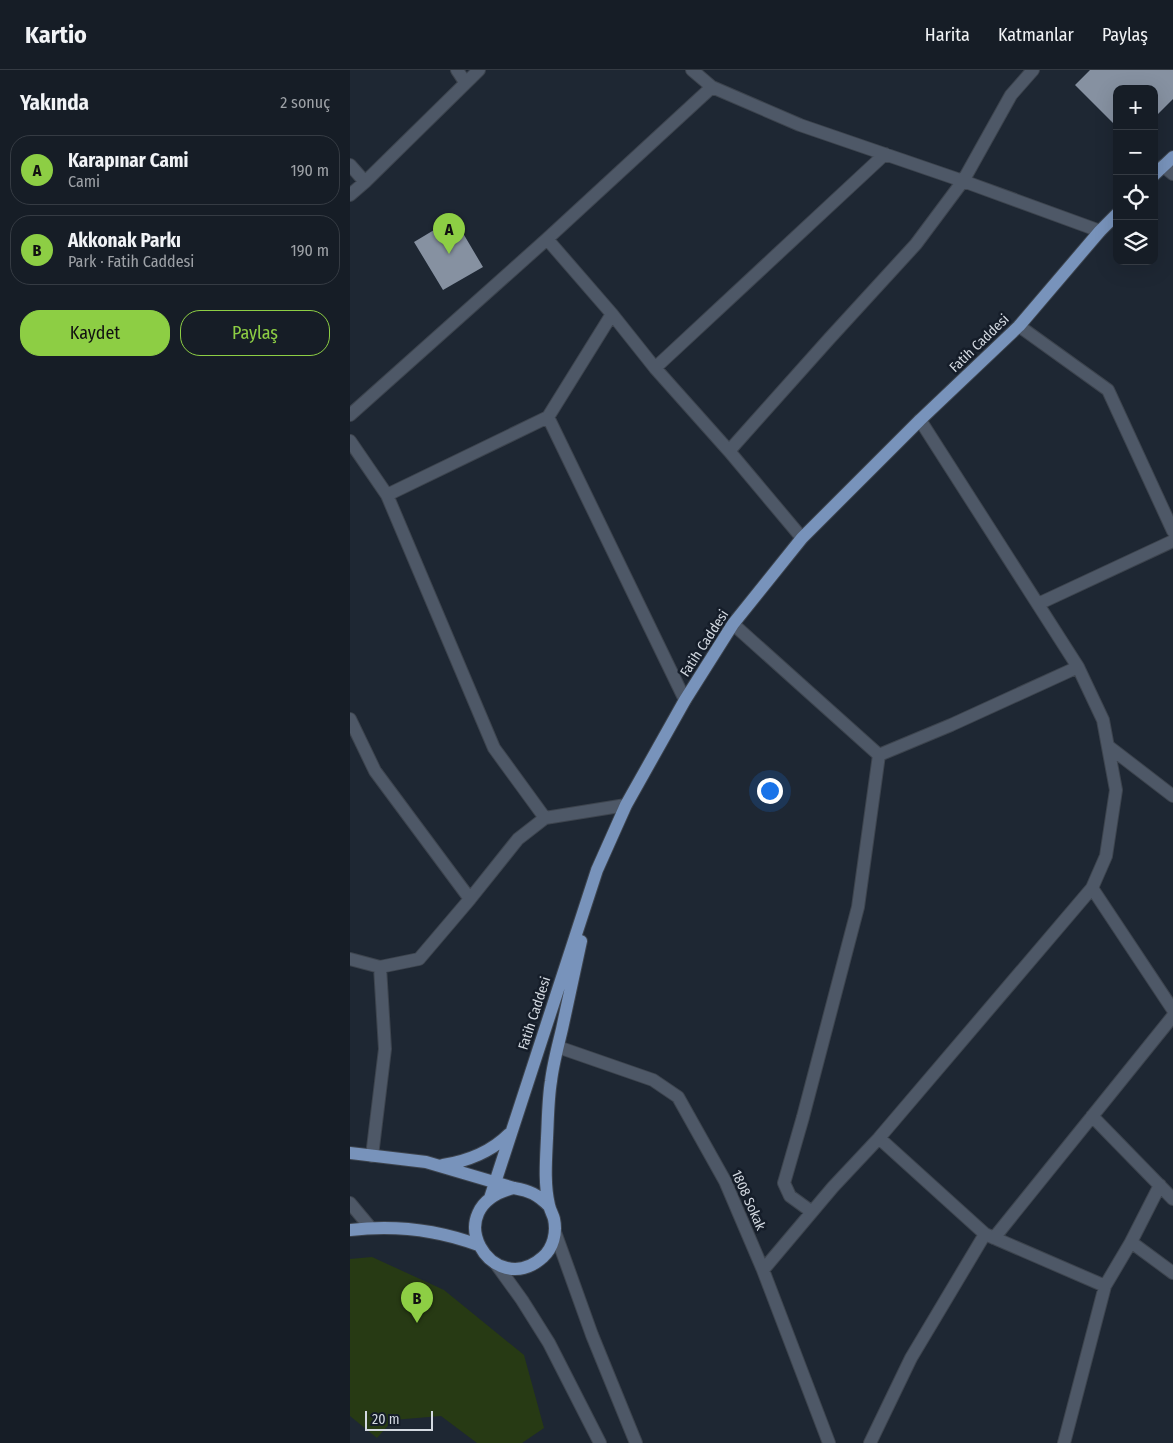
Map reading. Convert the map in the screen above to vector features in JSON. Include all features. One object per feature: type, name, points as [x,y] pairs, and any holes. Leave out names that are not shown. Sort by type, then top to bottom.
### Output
[{"type":"main road","name":"Fatih Caddesi","points":[[490,1198],[597,870],[626,806],[685,700],[732,624],[802,538],[920,420],[1019,326],[1113,218]]},
{"type":"main road","points":[[514,1188],[490,1198],[481,1208],[476,1220],[475,1233],[478,1245],[486,1256],[496,1264],[508,1268],[521,1268],[534,1264],[544,1256],[552,1245],[555,1232],[554,1219],[549,1206],[546,1156],[550,1082],[597,870]]},
{"type":"main road","points":[[439,1166],[456,1163],[487,1151],[501,1143],[511,1132]]},
{"type":"main road","points":[[350,1153],[426,1162],[527,1191],[540,1197],[549,1206]]},
{"type":"main road","points":[[350,1230],[370,1227],[418,1230],[457,1237],[478,1245]]},
{"type":"street","points":[[457,70],[465,82]]},
{"type":"street","points":[[350,195],[479,70]]},
{"type":"street","points":[[692,70],[712,87],[800,125],[963,181],[1100,231]]},
{"type":"street","points":[[729,451],[835,331],[916,244],[963,181],[1011,95],[1033,70]]},
{"type":"street","points":[[350,414],[547,239],[712,87]]},
{"type":"street","points":[[655,368],[885,154]]},
{"type":"street","points":[[350,164],[365,182]]},
{"type":"street","points":[[547,239],[612,314],[655,368],[729,451],[802,538]]},
{"type":"street","points":[[387,495],[548,417],[612,314]]},
{"type":"street","points":[[1019,326],[1108,390],[1173,531]]},
{"type":"street","points":[[548,417],[685,700]]},
{"type":"street","points":[[763,1270],[879,1138],[1092,888],[1106,856],[1116,790],[1103,720],[1078,667],[920,420]]},
{"type":"street","points":[[350,441],[387,495],[494,748],[545,818]]},
{"type":"street","points":[[1038,604],[1173,541]]},
{"type":"street","points":[[732,624],[879,755]]},
{"type":"street","points":[[879,755],[951,725],[1078,667]]},
{"type":"street","points":[[350,719],[375,772],[470,899]]},
{"type":"street","points":[[1108,746],[1173,796]]},
{"type":"street","points":[[812,1212],[790,1196],[784,1183],[804,1117],[858,907],[879,755]]},
{"type":"street","points":[[350,959],[380,967],[419,959],[518,839],[545,818],[626,806]]},
{"type":"street","points":[[1092,888],[1173,1010]]},
{"type":"street","points":[[372,1156],[386,1049],[380,967]]},
{"type":"street","points":[[870,1443],[911,1358],[990,1236],[1092,1116],[1173,1016]]},
{"type":"street","name":"1808 Sokak","points":[[558,1048],[653,1080],[678,1097],[725,1181],[763,1270],[829,1443]]},
{"type":"street","points":[[1092,1116],[1173,1199]]},
{"type":"street","points":[[879,1138],[990,1236],[1105,1286]]},
{"type":"street","points":[[1064,1443],[1105,1286],[1131,1242],[1160,1185]]},
{"type":"street","points":[[350,1202],[370,1227]]},
{"type":"street","points":[[555,1232],[592,1336],[636,1443]]},
{"type":"street","points":[[1131,1242],[1173,1273]]},
{"type":"street","points":[[496,1264],[522,1300],[549,1343],[600,1443]]},
{"type":"green space","points":[[372,1257],[444,1290],[524,1355],[544,1428],[522,1443],[477,1443],[441,1416],[393,1420],[377,1438],[350,1416],[350,1259]]},
{"type":"building","points":[[1090,70],[1173,70],[1173,99],[1158,114],[1158,85],[1113,85],[1113,123],[1075,85]]},
{"type":"building","points":[[454,218],[483,267],[443,290],[414,242]]},
{"type":"place","name":"Karapınar Cami","points":[[449,254]]},
{"type":"place","name":"Akkonak Parkı","points":[[417,1323]]}]
